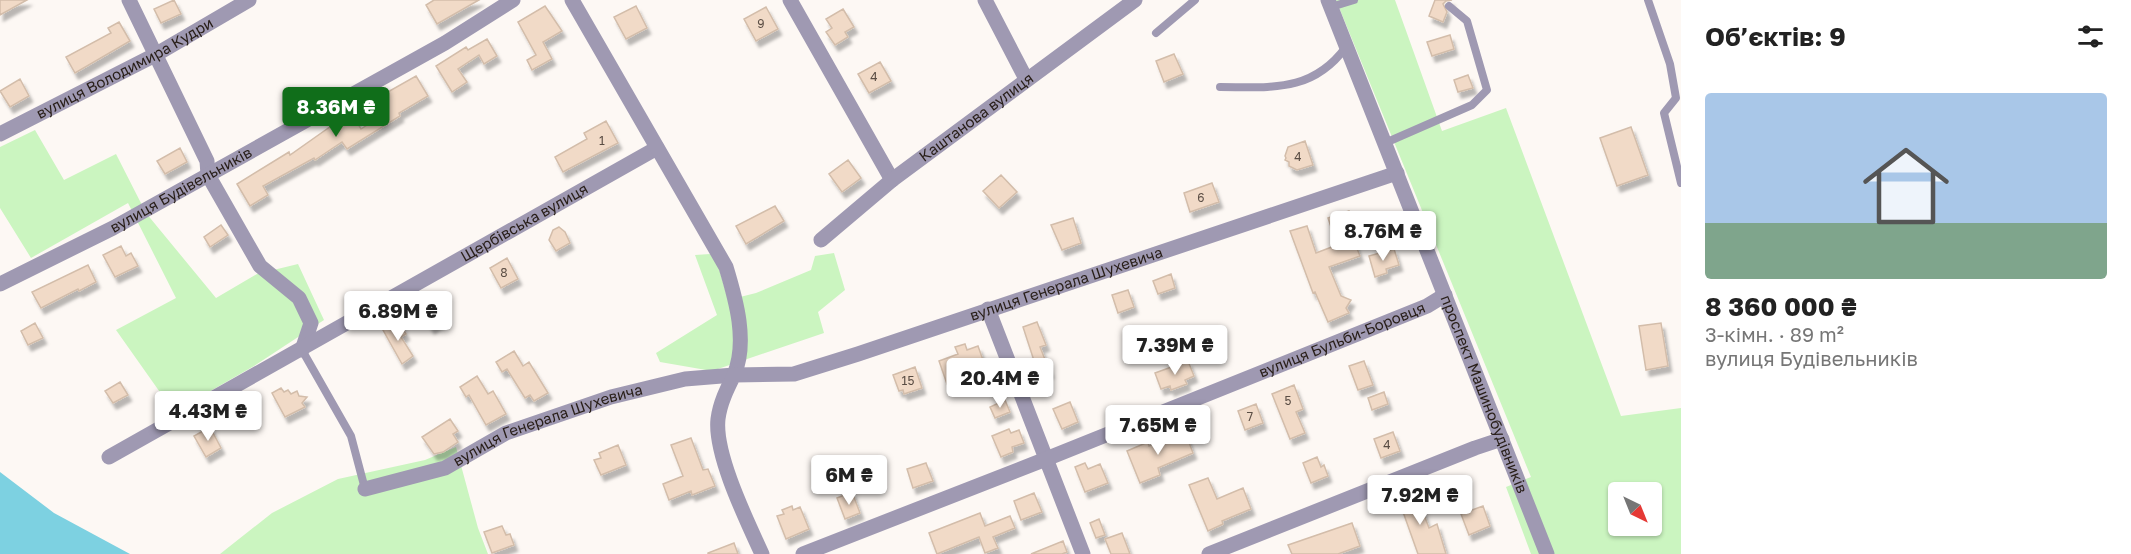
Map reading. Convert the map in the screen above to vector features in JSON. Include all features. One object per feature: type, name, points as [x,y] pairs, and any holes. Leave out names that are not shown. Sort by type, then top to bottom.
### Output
[{"type":"street","points":[[129,0],[207,161],[208,175],[260,266],[299,298],[311,323],[302,350]]},
{"type":"street","name":"вулиця Володимира Кудри","points":[[0,134],[155,55],[249,0]]},
{"type":"street","name":"вулиця Будівельників","points":[[0,284],[113,228],[445,43],[513,0]]},
{"type":"street","points":[[572,0],[726,267],[737,310],[739,356],[718,421],[719,438],[732,487],[762,554]]},
{"type":"street","points":[[790,0],[892,180]]},
{"type":"street","points":[[985,0],[1026,80]]},
{"type":"street","name":"Каштанова вулиця","points":[[821,240],[892,180],[1135,0]]},
{"type":"street","name":"проспект Машинобудівників","points":[[1330,4],[1547,554]]},
{"type":"street","name":"Щербівська вулиця","points":[[109,457],[657,148]]},
{"type":"street","name":"вулиця Генерала Шухевича","points":[[365,489],[445,468],[506,434],[611,397],[685,379],[794,374],[1397,173]]},
{"type":"street","name":"вулиця Бульби-Боровця","points":[[803,554],[1427,306],[1445,295]]},
{"type":"street","points":[[988,309],[1083,554]]},
{"type":"street","points":[[1209,554],[1502,439]]},
{"type":"lane","points":[[1156,33],[1195,0]]},
{"type":"lane","points":[[1330,4],[1354,0]]},
{"type":"lane","points":[[1648,0],[1670,64],[1678,98],[1665,113],[1681,183]]},
{"type":"lane","points":[[1385,143],[1472,105],[1487,90],[1467,21],[1449,6]]},
{"type":"lane","points":[[1220,87],[1279,87],[1313,77],[1334,63],[1347,46]]},
{"type":"lane","points":[[302,350],[351,436],[365,489]]},
{"type":"green space","points":[[1336,0],[1395,0],[1442,131],[1506,108],[1621,416],[1681,408],[1681,554],[1531,554],[1506,487],[1531,477]]},
{"type":"green space","points":[[35,130],[64,180],[116,154],[146,213],[216,298],[257,274],[298,264],[324,320],[254,366],[207,393],[169,405],[116,330],[176,298],[128,203],[31,258],[0,208],[0,147]]},
{"type":"green space","points":[[834,253],[845,290],[818,312],[824,333],[712,371],[660,362],[656,353],[717,315],[695,255],[710,254],[718,265],[728,300],[756,293],[811,270],[815,256]]},
{"type":"green space","points":[[456,447],[478,528],[488,554],[220,554],[272,513],[338,479],[425,460]]},
{"type":"water","points":[[0,472],[54,513],[130,554],[0,554]]},
{"type":"building","points":[[0,0],[27,0],[0,15]]},
{"type":"building","points":[[174,0],[181,14],[161,23],[154,9]]},
{"type":"building","points":[[434,0],[479,0],[437,24],[426,5]]},
{"type":"building","points":[[1435,0],[1452,0],[1443,4],[1447,12],[1443,22],[1429,16]]},
{"type":"building","points":[[545,6],[562,31],[543,42],[552,59],[532,70],[527,60],[536,55],[518,22]]},
{"type":"building","points":[[636,6],[647,28],[626,39],[614,17]]},
{"type":"building","points":[[766,7],[778,29],[756,41],[744,19]]},
{"type":"building","points":[[843,9],[854,27],[845,32],[848,37],[835,45],[826,32],[832,28],[826,19]]},
{"type":"building","points":[[119,22],[130,41],[75,73],[66,57],[111,33],[108,28]]},
{"type":"building","points":[[1450,35],[1454,49],[1432,56],[1427,42]]},
{"type":"building","points":[[487,39],[497,56],[484,64],[479,55],[458,69],[467,82],[452,92],[436,66],[466,47],[468,50]]},
{"type":"building","points":[[1174,54],[1183,74],[1164,82],[1156,61]]},
{"type":"building","points":[[880,62],[891,81],[869,93],[858,74]]},
{"type":"building","points":[[1468,75],[1473,88],[1458,92],[1454,80]]},
{"type":"building","points":[[416,76],[428,96],[347,149],[342,142],[315,160],[314,158],[263,186],[268,195],[250,206],[237,184],[289,152],[290,155],[351,112],[361,129],[379,117],[370,102]]},
{"type":"building","points":[[20,79],[29,96],[10,107],[0,91]]},
{"type":"building","points":[[606,121],[618,143],[563,172],[555,157],[587,139],[584,133]]},
{"type":"building","points":[[1631,127],[1648,175],[1617,186],[1600,138]]},
{"type":"building","points":[[1305,141],[1313,165],[1297,170],[1289,166],[1285,156],[1288,147]]},
{"type":"building","points":[[180,148],[187,162],[165,174],[157,161]]},
{"type":"building","points":[[848,160],[861,178],[842,192],[829,174]]},
{"type":"building","points":[[1001,175],[1017,192],[999,208],[983,191]]},
{"type":"building","points":[[1212,183],[1219,202],[1190,212],[1184,193]]},
{"type":"building","points":[[775,206],[784,221],[746,244],[736,226]]},
{"type":"building","points":[[1349,211],[1355,227],[1349,229],[1360,256],[1329,267],[1341,296],[1351,300],[1346,308],[1349,313],[1328,322],[1315,292],[1313,293],[1290,231],[1307,226],[1316,253],[1337,245],[1328,218]]},
{"type":"building","points":[[1073,218],[1081,243],[1062,250],[1051,225]]},
{"type":"building","points":[[221,225],[228,235],[210,247],[204,237]]},
{"type":"building","points":[[559,227],[565,232],[570,243],[556,251],[549,240],[553,230]]},
{"type":"building","points":[[121,246],[126,256],[131,253],[138,266],[115,277],[103,255]]},
{"type":"building","points":[[1394,249],[1399,265],[1386,269],[1387,273],[1375,277],[1369,256]]},
{"type":"building","points":[[507,258],[518,279],[501,288],[490,268]]},
{"type":"building","points":[[88,265],[96,282],[41,308],[32,292]]},
{"type":"building","points":[[1171,274],[1175,288],[1158,294],[1153,281]]},
{"type":"building","points":[[1128,290],[1134,307],[1118,313],[1112,295]]},
{"type":"building","points":[[434,299],[446,318],[431,328],[419,308]]},
{"type":"building","points":[[398,321],[406,334],[401,337],[413,356],[402,364],[383,330]]},
{"type":"building","points":[[1037,322],[1046,345],[1040,347],[1050,372],[1039,376],[1023,327]]},
{"type":"building","points":[[35,323],[43,338],[28,345],[21,331]]},
{"type":"building","points":[[1661,323],[1668,366],[1646,370],[1639,326]]},
{"type":"building","points":[[965,344],[967,350],[978,346],[984,363],[955,373],[958,380],[947,384],[939,361],[958,354],[955,347]]},
{"type":"building","points":[[514,351],[523,366],[529,362],[548,393],[534,401],[530,395],[525,398],[507,369],[502,372],[496,362]]},
{"type":"building","points":[[1188,361],[1194,376],[1185,380],[1187,384],[1171,390],[1170,386],[1161,389],[1155,373]]},
{"type":"building","points":[[1364,361],[1373,385],[1358,390],[1349,366]]},
{"type":"building","points":[[915,367],[922,388],[904,394],[903,390],[899,391],[893,375]]},
{"type":"building","points":[[477,376],[488,394],[493,391],[506,414],[486,425],[469,395],[466,397],[460,387]]},
{"type":"building","points":[[120,382],[128,395],[113,403],[105,391]]},
{"type":"building","points":[[1294,385],[1303,409],[1296,412],[1305,433],[1290,439],[1272,394]]},
{"type":"building","points":[[281,388],[284,392],[288,390],[291,394],[297,391],[299,396],[307,397],[302,403],[305,407],[285,417],[272,393]]},
{"type":"building","points":[[1384,392],[1388,404],[1372,410],[1368,398]]},
{"type":"building","points":[[1005,400],[1010,412],[995,418],[990,407]]},
{"type":"building","points":[[1070,402],[1078,422],[1062,429],[1053,409]]},
{"type":"building","points":[[1256,404],[1263,423],[1245,430],[1238,411]]},
{"type":"building","points":[[450,419],[458,431],[453,434],[458,442],[443,452],[434,454],[422,437]]},
{"type":"building","points":[[210,427],[221,448],[206,457],[194,436]]},
{"type":"building","points":[[1009,429],[1011,433],[1019,430],[1024,443],[1012,447],[1013,452],[1001,457],[992,436]]},
{"type":"building","points":[[1185,432],[1193,453],[1158,468],[1160,475],[1140,483],[1127,451],[1148,442],[1149,446]]},
{"type":"building","points":[[1393,432],[1400,451],[1381,458],[1374,439]]},
{"type":"building","points":[[691,438],[703,470],[708,469],[715,486],[692,495],[691,491],[669,500],[663,484],[683,476],[671,445]]},
{"type":"building","points":[[618,445],[626,465],[601,475],[594,460],[601,458],[599,453]]},
{"type":"building","points":[[1317,457],[1321,467],[1324,465],[1328,476],[1311,483],[1303,463]]},
{"type":"building","points":[[926,463],[933,481],[913,488],[907,469]]},
{"type":"building","points":[[1085,463],[1088,469],[1100,464],[1108,483],[1085,492],[1075,467]]},
{"type":"building","points":[[1208,478],[1217,499],[1243,488],[1251,509],[1222,521],[1223,524],[1208,531],[1189,485]]},
{"type":"building","points":[[1414,489],[1429,528],[1437,524],[1446,554],[1418,554],[1397,495]]},
{"type":"building","points":[[852,492],[860,513],[845,519],[837,498]]},
{"type":"building","points":[[1034,493],[1042,512],[1021,520],[1014,501]]},
{"type":"building","points":[[792,506],[793,510],[800,507],[809,529],[786,539],[777,516],[784,514],[782,510]]},
{"type":"building","points":[[1483,506],[1490,526],[1469,535],[1461,514]]},
{"type":"building","points":[[980,513],[985,526],[1010,516],[1015,528],[993,537],[998,548],[985,553],[979,537],[937,554],[929,533]]},
{"type":"building","points":[[1099,519],[1105,535],[1096,538],[1090,523]]},
{"type":"building","points":[[1352,523],[1360,546],[1338,554],[1292,554],[1288,545]]},
{"type":"building","points":[[502,526],[506,535],[510,534],[514,545],[492,553],[484,532]]},
{"type":"building","points":[[1122,533],[1130,554],[1111,554],[1105,539]]},
{"type":"building","points":[[1063,541],[1067,552],[1031,554]]},
{"type":"building","points":[[734,543],[738,554],[708,554],[708,553]]}]
